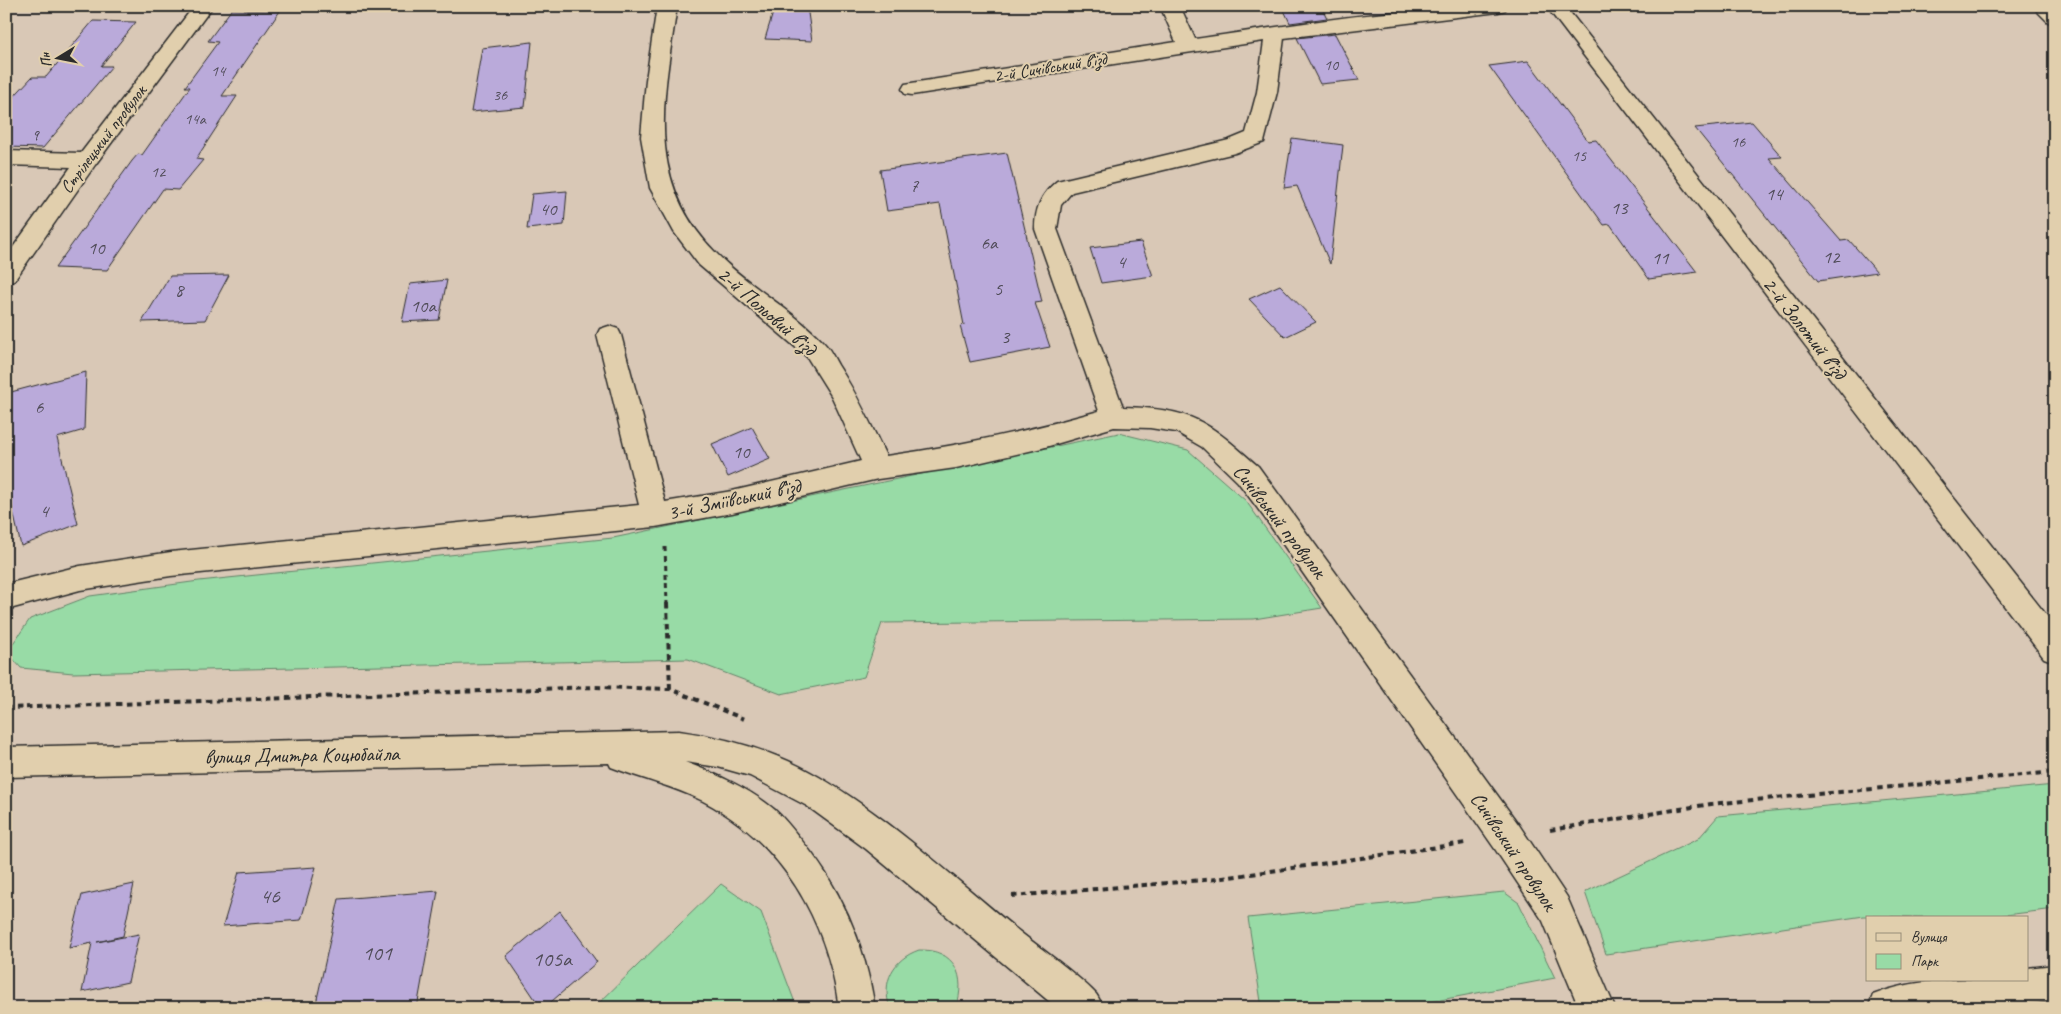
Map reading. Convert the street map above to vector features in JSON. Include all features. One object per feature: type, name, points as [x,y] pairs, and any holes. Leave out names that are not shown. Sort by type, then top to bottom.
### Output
[{"type":"street","name":"Стрілецький провулок","points":[[6,275],[87,160],[204,6]]},
{"type":"street","name":"2-й Польовий в’їзд","points":[[667,6],[656,80],[652,137],[661,188],[682,226],[707,259],[816,350],[843,394],[878,468]]},
{"type":"street","points":[[1170,6],[1188,46],[1275,32],[1498,6]]},
{"type":"street","name":"2-й Золотий в’їзд","points":[[1555,6],[2055,649]]},
{"type":"street","points":[[2040,6],[2055,18]]},
{"type":"street","points":[[878,468],[956,457],[1042,438],[1114,417],[1046,229],[1046,209],[1054,194],[1065,186],[1235,146],[1256,137],[1267,92],[1275,32]]},
{"type":"street","name":"2-й Сичівський в’їзд","points":[[912,88],[1188,46]]},
{"type":"street","points":[[6,158],[87,160]]},
{"type":"street","name":"3-й Зміївський в’їзд","points":[[609,335],[660,514],[732,502],[878,468]]},
{"type":"street","name":"Сичівський провулок","points":[[1114,417],[1150,418],[1182,423],[1211,440],[1248,474],[1374,647],[1555,909],[1597,1008]]},
{"type":"street","points":[[6,597],[80,578],[171,564],[660,514]]},
{"type":"street","name":"вулиця Дмитра Коцюбайла","points":[[6,762],[679,746],[710,748],[770,768],[838,806],[1085,1008]]},
{"type":"street","points":[[597,749],[664,768],[724,796],[764,822],[798,860],[826,904],[845,950],[857,1008]]},
{"type":"street","points":[[1886,1008],[1955,994],[2055,982]]},
{"type":"path","points":[[660,514],[670,689]]},
{"type":"path","points":[[6,708],[596,687],[670,689],[753,723]]},
{"type":"path","points":[[1004,891],[1012,896],[1216,879],[1507,837],[1711,804],[2055,772]]},
{"type":"green space","points":[[1119,433],[1188,450],[1246,501],[1322,608],[1254,619],[882,623],[864,677],[781,694],[688,659],[73,673],[21,668],[7,652],[30,619],[90,596],[199,581],[613,538]]},
{"type":"green space","points":[[2055,785],[2055,909],[1997,916],[1864,916],[1606,954],[1585,892],[1698,839],[1718,816]]},
{"type":"green space","points":[[721,884],[761,912],[797,1008],[594,1008]]},
{"type":"green space","points":[[1504,892],[1519,903],[1555,978],[1399,1008],[1262,1008],[1248,918]]},
{"type":"green space","points":[[919,950],[942,954],[955,967],[959,975],[960,985],[956,1008],[890,1008],[887,989],[891,973],[902,959]]},
{"type":"building","points":[[775,6],[807,6],[812,41],[765,39]]},
{"type":"building","points":[[1282,6],[1321,6],[1327,18],[1290,23]]},
{"type":"building","points":[[231,10],[280,11],[222,96],[237,96],[196,159],[203,160],[178,190],[163,189],[107,270],[55,268],[132,161],[138,154],[142,155],[190,87],[185,87],[218,42],[208,41]]},
{"type":"building","points":[[93,21],[136,22],[101,66],[112,66],[43,148],[6,147],[6,105],[32,77],[46,77]]},
{"type":"building","points":[[1335,34],[1359,80],[1320,84],[1297,38]]},
{"type":"building","points":[[532,42],[525,107],[471,112],[482,48]]},
{"type":"building","points":[[1528,61],[1588,141],[1596,140],[1697,272],[1649,279],[1610,224],[1604,225],[1489,66]]},
{"type":"building","points":[[1752,122],[1782,157],[1769,158],[1841,241],[1849,240],[1877,272],[1818,281],[1695,128]]},
{"type":"building","points":[[1292,138],[1343,145],[1330,264],[1297,186],[1284,188]]},
{"type":"building","points":[[1007,153],[1042,302],[1035,303],[1050,347],[970,362],[960,326],[964,325],[940,204],[887,211],[880,170]]},
{"type":"building","points":[[567,191],[564,225],[527,229],[532,194]]},
{"type":"building","points":[[1141,242],[1153,276],[1101,283],[1090,248]]},
{"type":"building","points":[[229,275],[205,320],[142,322],[170,276]]},
{"type":"building","points":[[447,280],[439,320],[402,322],[410,284]]},
{"type":"building","points":[[1280,285],[1316,322],[1285,337],[1249,299]]},
{"type":"building","points":[[86,372],[84,430],[57,438],[78,524],[21,546],[6,481],[6,443],[11,392]]},
{"type":"building","points":[[752,427],[770,459],[728,477],[712,444]]},
{"type":"building","points":[[316,867],[301,920],[223,926],[239,872]]},
{"type":"building","points":[[134,884],[123,936],[97,942],[139,934],[128,982],[82,992],[92,943],[69,948],[82,895]]},
{"type":"building","points":[[438,891],[417,1008],[315,1008],[339,899]]},
{"type":"building","points":[[560,911],[597,962],[544,1008],[541,1008],[506,956]]}]
